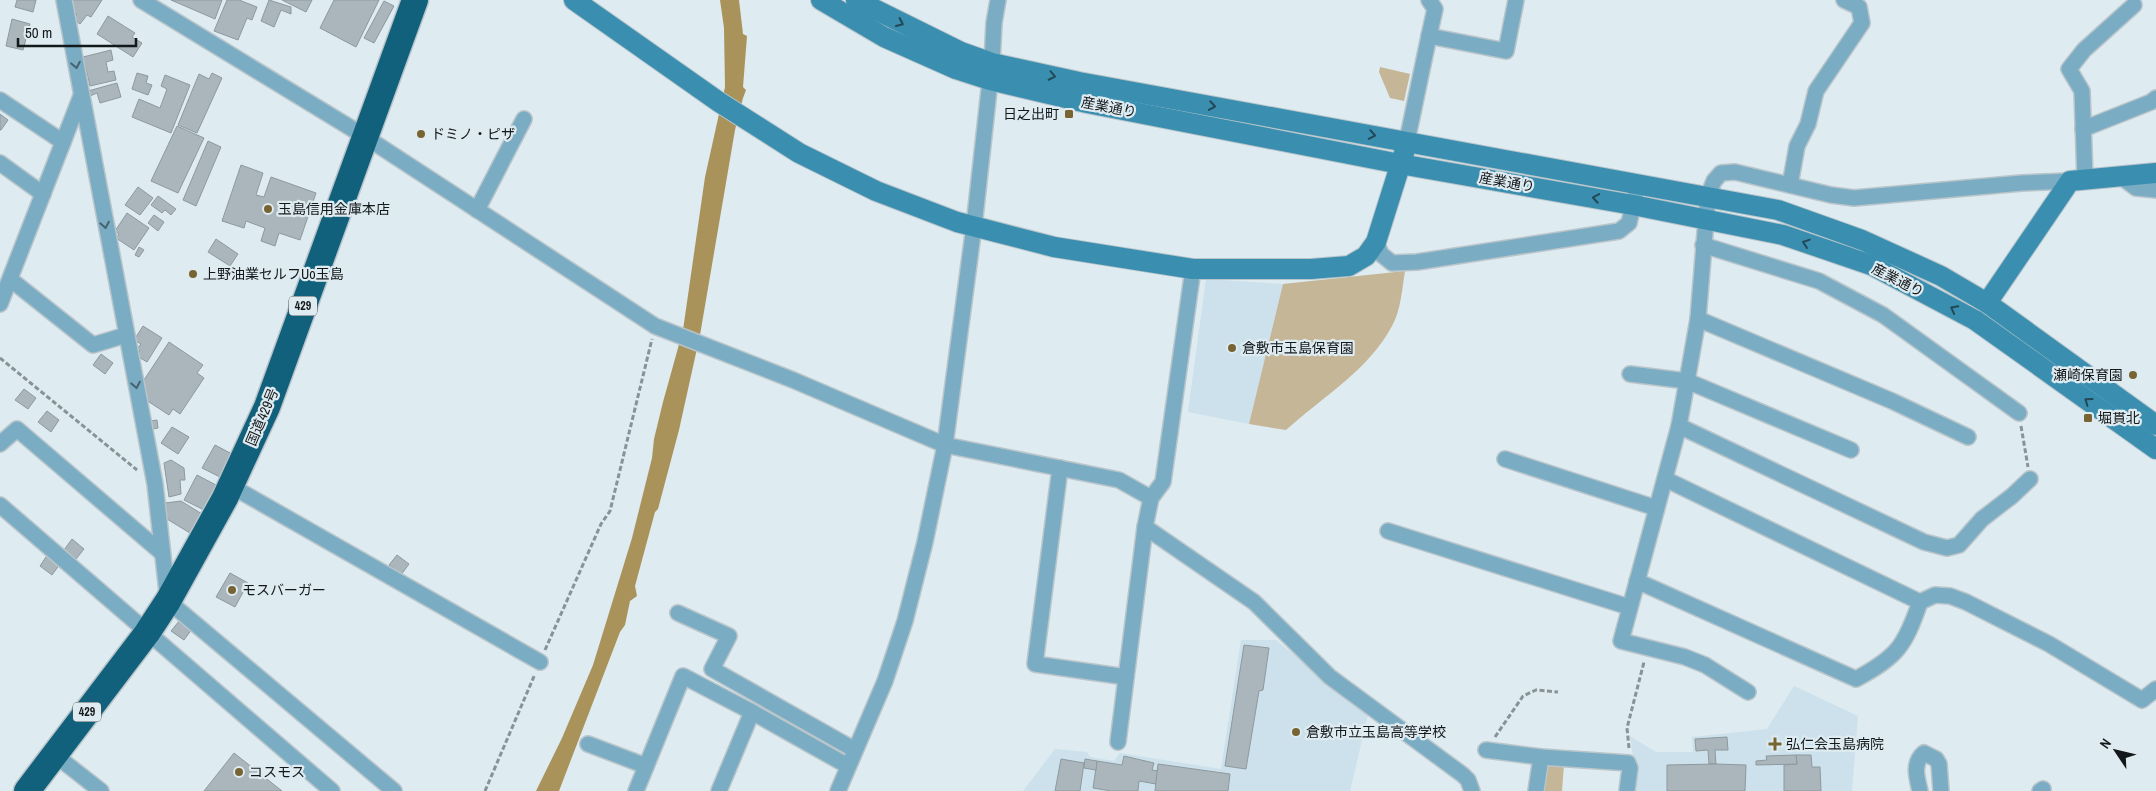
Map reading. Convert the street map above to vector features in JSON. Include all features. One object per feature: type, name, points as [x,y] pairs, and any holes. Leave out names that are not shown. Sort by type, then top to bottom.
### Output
[{"type":"highway","name":"国道429号","points":[[27,791],[147,633],[168,601],[231,486],[267,407],[415,0]]},
{"type":"street","points":[[64,0],[155,484],[168,601],[394,791]]},
{"type":"street","points":[[141,0],[364,136],[655,326],[793,380],[945,445],[1119,480],[1151,498]]},
{"type":"street","points":[[574,0],[719,102],[799,153],[876,191],[957,222],[1054,247],[1193,269],[1311,270],[1349,266],[1366,256],[1376,242],[1408,141],[1435,9],[1429,0]]},
{"type":"street","name":"産業通り","points":[[821,0],[884,37],[956,68],[1079,82],[1778,210],[1862,240],[1941,276],[1987,303],[2156,425]]},
{"type":"street","name":"産業通り","points":[[856,0],[961,52],[991,72],[1087,103],[1400,164],[1706,219],[1783,235],[1871,265],[1975,320],[2156,449]]},
{"type":"street","points":[[838,791],[885,681],[905,621],[925,542],[945,445],[974,226],[991,72],[994,23],[998,0]]},
{"type":"street","points":[[1429,36],[1506,51],[1516,0]]},
{"type":"street","points":[[1790,185],[1798,146],[1808,124],[1816,91],[1862,23],[1859,7],[1844,0]]},
{"type":"street","points":[[1987,303],[2077,180],[2084,129],[2082,91],[2069,69],[2084,50],[2134,5]]},
{"type":"street","points":[[0,303],[82,94]]},
{"type":"street","points":[[2084,129],[2151,102],[2156,98]]},
{"type":"street","points":[[0,100],[63,142]]},
{"type":"street","points":[[477,210],[524,118]]},
{"type":"street","points":[[0,162],[43,194]]},
{"type":"street","points":[[1748,692],[1705,665],[1685,657],[1621,641],[1679,426],[1698,320],[1708,196],[1714,181],[1721,173],[1727,172],[1854,198],[2156,173]]},
{"type":"street","points":[[2120,176],[2136,188],[2156,190]]},
{"type":"street","points":[[1376,242],[1381,254],[1392,263],[1417,262],[1619,231],[1629,223],[1638,183]]},
{"type":"street","points":[[1703,245],[1819,281],[1883,315],[2019,413]]},
{"type":"street","points":[[1118,742],[1145,527],[1151,498],[1163,482],[1193,269]]},
{"type":"street","points":[[10,279],[93,345],[126,335]]},
{"type":"street","points":[[1698,320],[1892,401],[1968,437]]},
{"type":"street","points":[[1630,374],[1687,382],[1851,450]]},
{"type":"street","points":[[1679,426],[1924,542],[1947,548],[1959,545],[1982,519],[2030,480]]},
{"type":"street","points":[[0,444],[17,428],[162,553]]},
{"type":"street","points":[[1505,459],[1656,508]]},
{"type":"street","points":[[1060,468],[1035,664],[1126,677]]},
{"type":"street","points":[[1665,480],[1920,602]]},
{"type":"street","points":[[231,486],[540,662]]},
{"type":"street","points":[[0,505],[332,791]]},
{"type":"street","points":[[1145,527],[1254,602],[1330,677],[1463,774],[1468,780],[1472,791]]},
{"type":"street","points":[[1388,531],[1629,608]]},
{"type":"street","points":[[1637,581],[1856,679],[1880,666],[1898,651],[1906,638],[1920,602],[1935,595],[1950,596],[1966,602],[2049,644],[2142,700],[2156,689]]},
{"type":"street","points":[[678,613],[729,636],[703,686]]},
{"type":"street","points":[[712,669],[855,750]]},
{"type":"street","points":[[636,791],[683,676],[848,766]]},
{"type":"street","points":[[719,791],[752,712]]},
{"type":"street","points":[[588,744],[646,766]]},
{"type":"street","points":[[1486,750],[1541,757],[1628,763],[1630,768],[1627,791]]},
{"type":"street","points":[[1920,791],[1916,773],[1918,762],[1924,753],[1936,759],[1939,764],[1941,791]]},
{"type":"street","points":[[55,755],[100,791]]},
{"type":"street","points":[[1536,791],[1541,757]]},
{"type":"path","points":[[485,791],[600,524],[610,511],[655,326]]},
{"type":"path","points":[[0,358],[155,484]]},
{"type":"path","points":[[2019,413],[2030,480]]},
{"type":"path","points":[[1628,763],[1630,759],[1627,728],[1648,648]]},
{"type":"path","points":[[1486,750],[1523,696],[1536,690],[1558,692]]},
{"type":"shaded area","points":[[720,0],[739,0],[743,34],[747,36],[743,87],[746,90],[735,130],[700,335],[679,430],[635,586],[637,596],[630,601],[625,625],[620,632],[559,791],[536,791],[562,738],[593,665],[632,538],[652,458],[654,439],[663,402],[683,330],[705,177],[725,87],[724,28]]},
{"type":"shaded area","points":[[1380,67],[1410,74],[1404,101],[1390,98],[1379,72]]},
{"type":"shaded area","points":[[1405,271],[1401,299],[1395,320],[1382,342],[1357,370],[1286,430],[1249,424],[1283,284]]},
{"type":"shaded area","name":"倉敷市玉島保育園","points":[[1206,279],[1283,284],[1249,424],[1188,412]]},
{"type":"shaded area","name":"倉敷市立玉島高等学校","points":[[1241,640],[1276,640],[1368,715],[1350,791],[1023,791],[1055,749],[1087,752],[1090,757],[1114,761],[1120,753],[1221,769]]},
{"type":"shaded area","name":"弘仁会玉島病院","points":[[1794,686],[1858,716],[1852,791],[1633,791],[1635,771],[1630,736],[1656,752],[1693,752],[1692,737],[1767,729]]},
{"type":"shaded area","points":[[1551,763],[1564,764],[1562,791],[1543,791],[1547,768]]},
{"type":"building","points":[[17,0],[36,0],[33,12],[15,7]]},
{"type":"building","points":[[71,0],[102,0],[91,17],[87,15],[80,24],[73,19],[77,14],[69,9],[73,4],[70,2]]},
{"type":"building","points":[[171,0],[222,0],[215,19]]},
{"type":"building","points":[[227,0],[239,0],[257,7],[252,20],[247,18],[238,40],[214,31]]},
{"type":"building","points":[[269,0],[291,7],[291,14],[281,10],[274,27],[261,21]]},
{"type":"building","points":[[282,0],[312,0],[306,12]]},
{"type":"building","points":[[334,0],[379,0],[356,47],[320,28]]},
{"type":"building","points":[[384,1],[394,6],[374,43],[364,38]]},
{"type":"building","points":[[108,16],[135,33],[132,37],[142,43],[133,57],[97,34]]},
{"type":"building","points":[[12,19],[30,24],[23,50],[6,46]]},
{"type":"building","points":[[111,50],[113,60],[106,62],[108,72],[114,71],[116,80],[90,86],[83,57]]},
{"type":"building","points":[[137,73],[148,76],[146,83],[152,85],[148,95],[132,89]]},
{"type":"building","points":[[212,73],[222,78],[197,133],[178,125],[199,74],[209,79]]},
{"type":"building","points":[[165,75],[190,85],[171,133],[132,117],[139,99],[160,108],[167,89],[161,86]]},
{"type":"building","points":[[117,83],[121,97],[100,103],[97,93],[90,96],[88,91]]},
{"type":"building","points":[[0,114],[8,120],[1,130],[0,130]]},
{"type":"building","points":[[177,126],[204,138],[178,193],[151,181]]},
{"type":"building","points":[[208,141],[221,147],[196,206],[183,200]]},
{"type":"building","name":"玉島信用金庫本店","points":[[241,165],[263,173],[256,195],[264,197],[271,177],[316,193],[300,240],[279,233],[275,246],[261,241],[265,228],[246,221],[244,228],[222,221]]},
{"type":"building","points":[[138,187],[153,198],[140,215],[125,205]]},
{"type":"building","points":[[158,196],[176,209],[171,215],[165,210],[162,213],[151,205]]},
{"type":"building","points":[[127,213],[149,228],[134,250],[116,238],[119,234],[115,231]]},
{"type":"building","points":[[154,215],[164,222],[158,231],[148,223]]},
{"type":"building","points":[[216,239],[238,254],[230,266],[208,252]]},
{"type":"building","points":[[139,247],[144,250],[139,257],[135,255]]},
{"type":"building","points":[[143,326],[162,338],[147,362],[137,356],[140,351],[137,349],[141,344],[134,340]]},
{"type":"building","points":[[169,342],[203,365],[197,373],[204,378],[180,414],[173,409],[169,415],[146,400],[142,383]]},
{"type":"building","points":[[101,354],[113,363],[105,374],[93,365]]},
{"type":"building","points":[[24,389],[36,398],[28,409],[15,400]]},
{"type":"building","points":[[47,411],[59,420],[51,432],[38,422]]},
{"type":"building","points":[[157,420],[158,428],[152,429],[150,421]]},
{"type":"building","points":[[172,427],[189,437],[178,454],[161,443]]},
{"type":"building","points":[[215,445],[232,454],[220,477],[202,468]]},
{"type":"building","points":[[171,460],[184,468],[185,480],[180,480],[181,494],[169,497],[164,463]]},
{"type":"building","points":[[197,475],[216,485],[204,510],[184,500]]},
{"type":"building","points":[[181,501],[202,514],[190,533],[167,519],[165,503]]},
{"type":"building","points":[[72,539],[84,549],[76,559],[64,550]]},
{"type":"building","points":[[48,554],[60,564],[52,575],[40,566]]},
{"type":"building","points":[[397,555],[409,564],[401,575],[389,565]]},
{"type":"building","name":"モスバーガー","points":[[230,573],[248,583],[235,607],[216,597]]},
{"type":"building","points":[[180,620],[192,629],[184,640],[171,631]]},
{"type":"building","points":[[1244,645],[1269,648],[1263,690],[1259,691],[1246,769],[1225,766]]},
{"type":"building","points":[[1727,737],[1728,750],[1715,750],[1716,764],[1709,764],[1708,750],[1696,751],[1695,739]]},
{"type":"building","name":"コスモス","points":[[234,753],[282,791],[204,791]]},
{"type":"building","points":[[1796,755],[1811,755],[1812,767],[1820,767],[1821,791],[1784,791],[1784,765],[1797,764]]},
{"type":"building","points":[[1796,755],[1797,764],[1756,765],[1756,761],[1767,760],[1766,756]]},
{"type":"building","points":[[1124,756],[1154,763],[1152,770],[1158,771],[1156,784],[1139,781],[1138,791],[1111,791],[1093,788],[1097,761],[1122,765]]},
{"type":"building","points":[[1061,759],[1084,763],[1080,791],[1055,791]]},
{"type":"building","points":[[1085,759],[1097,761],[1096,770],[1084,768]]},
{"type":"building","points":[[1158,764],[1230,774],[1228,791],[1155,791]]},
{"type":"building","points":[[1667,765],[1746,765],[1745,791],[1667,791]]},
{"type":"place","name":"日之出町","points":[[1069,114]]},
{"type":"place","name":"ドミノ・ピザ","points":[[421,134]]},
{"type":"place","name":"玉島信用金庫本店","points":[[268,209]]},
{"type":"place","name":"上野油業セルフUo玉島","points":[[193,274]]},
{"type":"place","name":"倉敷市玉島保育園","points":[[1232,348]]},
{"type":"place","name":"瀬崎保育園","points":[[2133,375]]},
{"type":"place","name":"堀貫北","points":[[2088,418]]},
{"type":"place","name":"モスバーガー","points":[[232,590]]},
{"type":"place","name":"倉敷市立玉島高等学校","points":[[1296,732]]},
{"type":"place","name":"弘仁会玉島病院","points":[[1775,744]]},
{"type":"place","name":"コスモス","points":[[239,772]]}]
